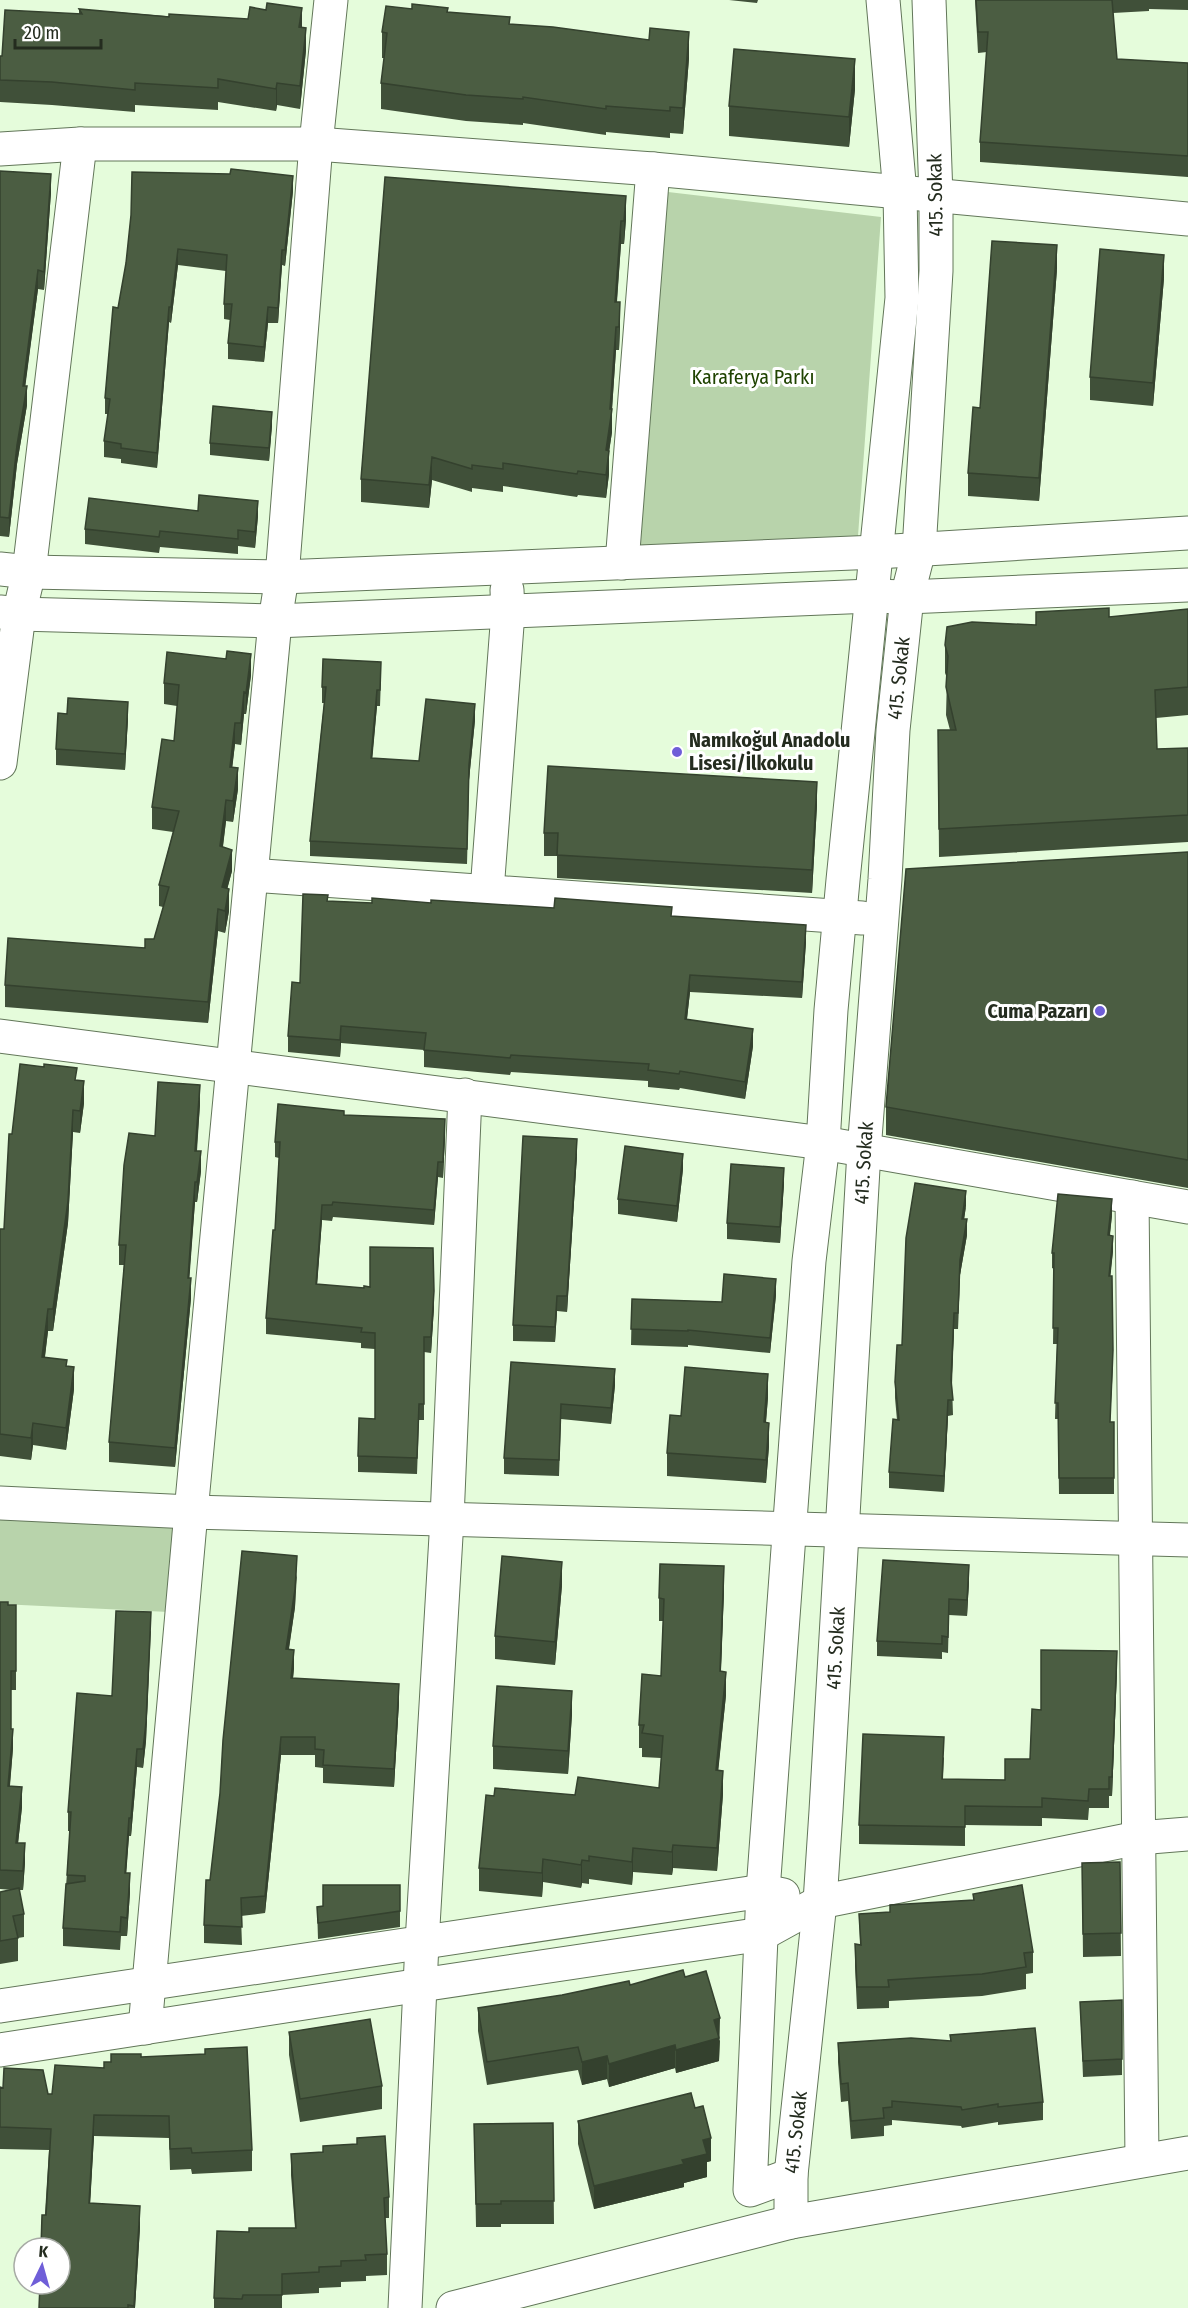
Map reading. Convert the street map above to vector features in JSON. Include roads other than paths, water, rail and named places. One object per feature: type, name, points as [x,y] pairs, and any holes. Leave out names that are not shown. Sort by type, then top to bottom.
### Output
[{"type":"street","points":[[145,2028],[232,1065],[275,621],[282,577],[316,144],[331,0]]},
{"type":"street","name":"415. Sokak","points":[[883,0],[900,193],[902,298],[843,880],[831,1010],[823,1143],[810,1261],[763,1890],[750,2190],[791,2175],[820,1902],[864,1151],[885,879],[892,730],[907,597],[919,550],[936,271],[936,196],[928,0]]},
{"type":"street","points":[[0,763],[15,571],[80,144]]},
{"type":"street","points":[[0,149],[80,144],[316,144],[653,169],[1188,219]]},
{"type":"street","points":[[622,562],[653,169]]},
{"type":"street","points":[[15,571],[282,577],[919,550],[1188,533]]},
{"type":"street","points":[[488,891],[508,612],[506,568]]},
{"type":"street","points":[[10,613],[275,621],[1188,585]]},
{"type":"street","points":[[251,874],[882,919]]},
{"type":"street","points":[[843,880],[920,877]]},
{"type":"street","points":[[0,1036],[823,1143],[1188,1208]]},
{"type":"street","points":[[405,2308],[422,1943],[447,1519],[465,1095]]},
{"type":"street","points":[[1132,1197],[1142,2160]]},
{"type":"street","points":[[0,1503],[191,1512],[1188,1540]]},
{"type":"street","points":[[0,2050],[421,1984],[762,1934],[820,1902],[1138,1838],[1188,1834]]},
{"type":"street","points":[[0,2006],[763,1890],[820,1902]]},
{"type":"street","points":[[453,2308],[791,2222],[1188,2152]]},
{"type":"street","points":[[791,2175],[791,2222]]},
{"type":"place","name":"Namıkoğul Anadolu Lisesi/İlkokulu","points":[[677,752]]},
{"type":"place","name":"Cuma Pazarı","points":[[1100,1011]]},
{"type":"park label","name":"Karaferya Parkı","points":[[753,377]]}]
